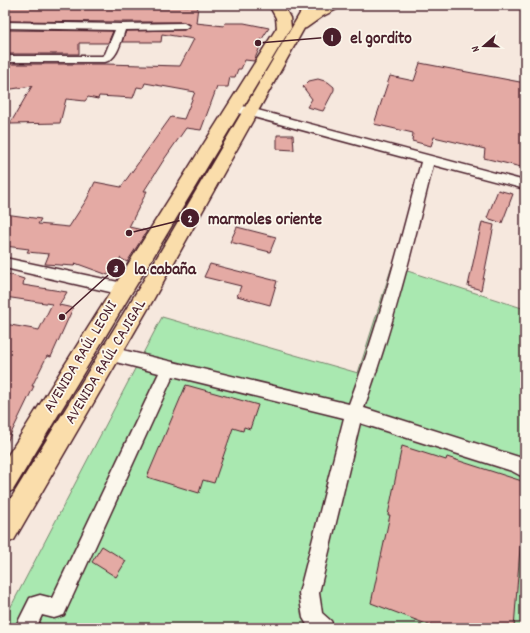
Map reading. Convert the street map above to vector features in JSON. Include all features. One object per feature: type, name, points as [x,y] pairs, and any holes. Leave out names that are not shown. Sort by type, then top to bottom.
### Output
[{"type":"highway","points":[[276,5],[283,18],[293,21],[318,13],[334,5]]},
{"type":"main road","name":"AVENIDA RAÚL CAJIGAL","points":[[5,531],[110,354],[293,21],[311,5]]},
{"type":"main road","name":"AVENIDA RAÚL LEONI","points":[[5,482],[123,289],[243,110]]},
{"type":"street","points":[[5,25],[121,27],[184,26]]},
{"type":"street","points":[[5,59],[105,59],[110,55],[121,27]]},
{"type":"street","points":[[243,110],[525,185]]},
{"type":"street","points":[[324,628],[313,618],[309,593],[354,413],[373,361],[405,252],[428,159]]},
{"type":"street","points":[[5,263],[123,289]]},
{"type":"street","points":[[110,354],[354,413],[516,464],[525,469]]},
{"type":"street","points":[[25,628],[37,605],[41,604],[53,609],[57,608],[60,603],[169,368]]},
{"type":"green space","points":[[392,266],[525,309],[525,628],[5,628],[5,618],[162,317],[358,373]]},
{"type":"building","points":[[10,5],[198,6],[196,23],[224,26],[225,23],[244,23],[269,28],[260,42],[262,42],[254,61],[245,60],[241,69],[238,69],[235,77],[230,77],[228,87],[217,87],[201,130],[186,128],[165,158],[144,191],[147,191],[129,227],[147,231],[127,262],[120,258],[108,275],[75,263],[74,266],[45,264],[49,254],[27,252],[29,249],[5,246],[5,214],[41,219],[38,224],[69,227],[87,199],[95,182],[121,187],[171,117],[184,119],[195,92],[145,83],[143,88],[137,87],[133,98],[99,96],[98,99],[88,97],[85,101],[66,99],[60,123],[10,124],[32,86],[5,90],[5,64],[180,66],[194,39],[162,34],[161,42],[122,42],[126,31],[184,30],[190,25],[184,22],[5,21]]},
{"type":"building","points":[[5,30],[113,31],[108,43],[79,43],[79,54],[5,54]]},
{"type":"building","points":[[420,63],[525,83],[525,168],[484,158],[485,149],[434,137],[431,146],[412,141],[413,133],[374,124],[390,76],[414,81]]},
{"type":"building","points":[[318,79],[328,82],[334,87],[334,90],[323,111],[307,107],[312,99],[303,87],[309,81]]},
{"type":"building","points":[[277,135],[293,135],[294,150],[277,149]]},
{"type":"building","points":[[498,190],[513,194],[502,223],[487,218]]},
{"type":"building","points":[[482,222],[494,225],[481,290],[468,286]]},
{"type":"building","points":[[237,227],[276,237],[270,252],[230,242]]},
{"type":"building","points":[[210,264],[277,281],[270,305],[237,296],[241,286],[204,277]]},
{"type":"building","points":[[5,273],[24,279],[23,285],[67,292],[59,305],[73,308],[51,357],[47,356],[32,386],[34,386],[5,446],[5,324],[39,330],[52,304],[5,297]]},
{"type":"building","points":[[186,385],[258,405],[250,429],[244,427],[243,431],[233,428],[214,483],[203,480],[199,493],[147,477]]},
{"type":"building","points":[[402,446],[446,460],[447,457],[525,482],[514,628],[437,628],[371,603],[390,515],[388,515]]},
{"type":"building","points":[[102,546],[126,561],[116,577],[92,562]]},
{"type":"place","name":"el gordito","points":[[258,43]]},
{"type":"place","name":"marmoles oriente","points":[[129,233]]},
{"type":"place","name":"la cabaña","points":[[62,317]]}]
